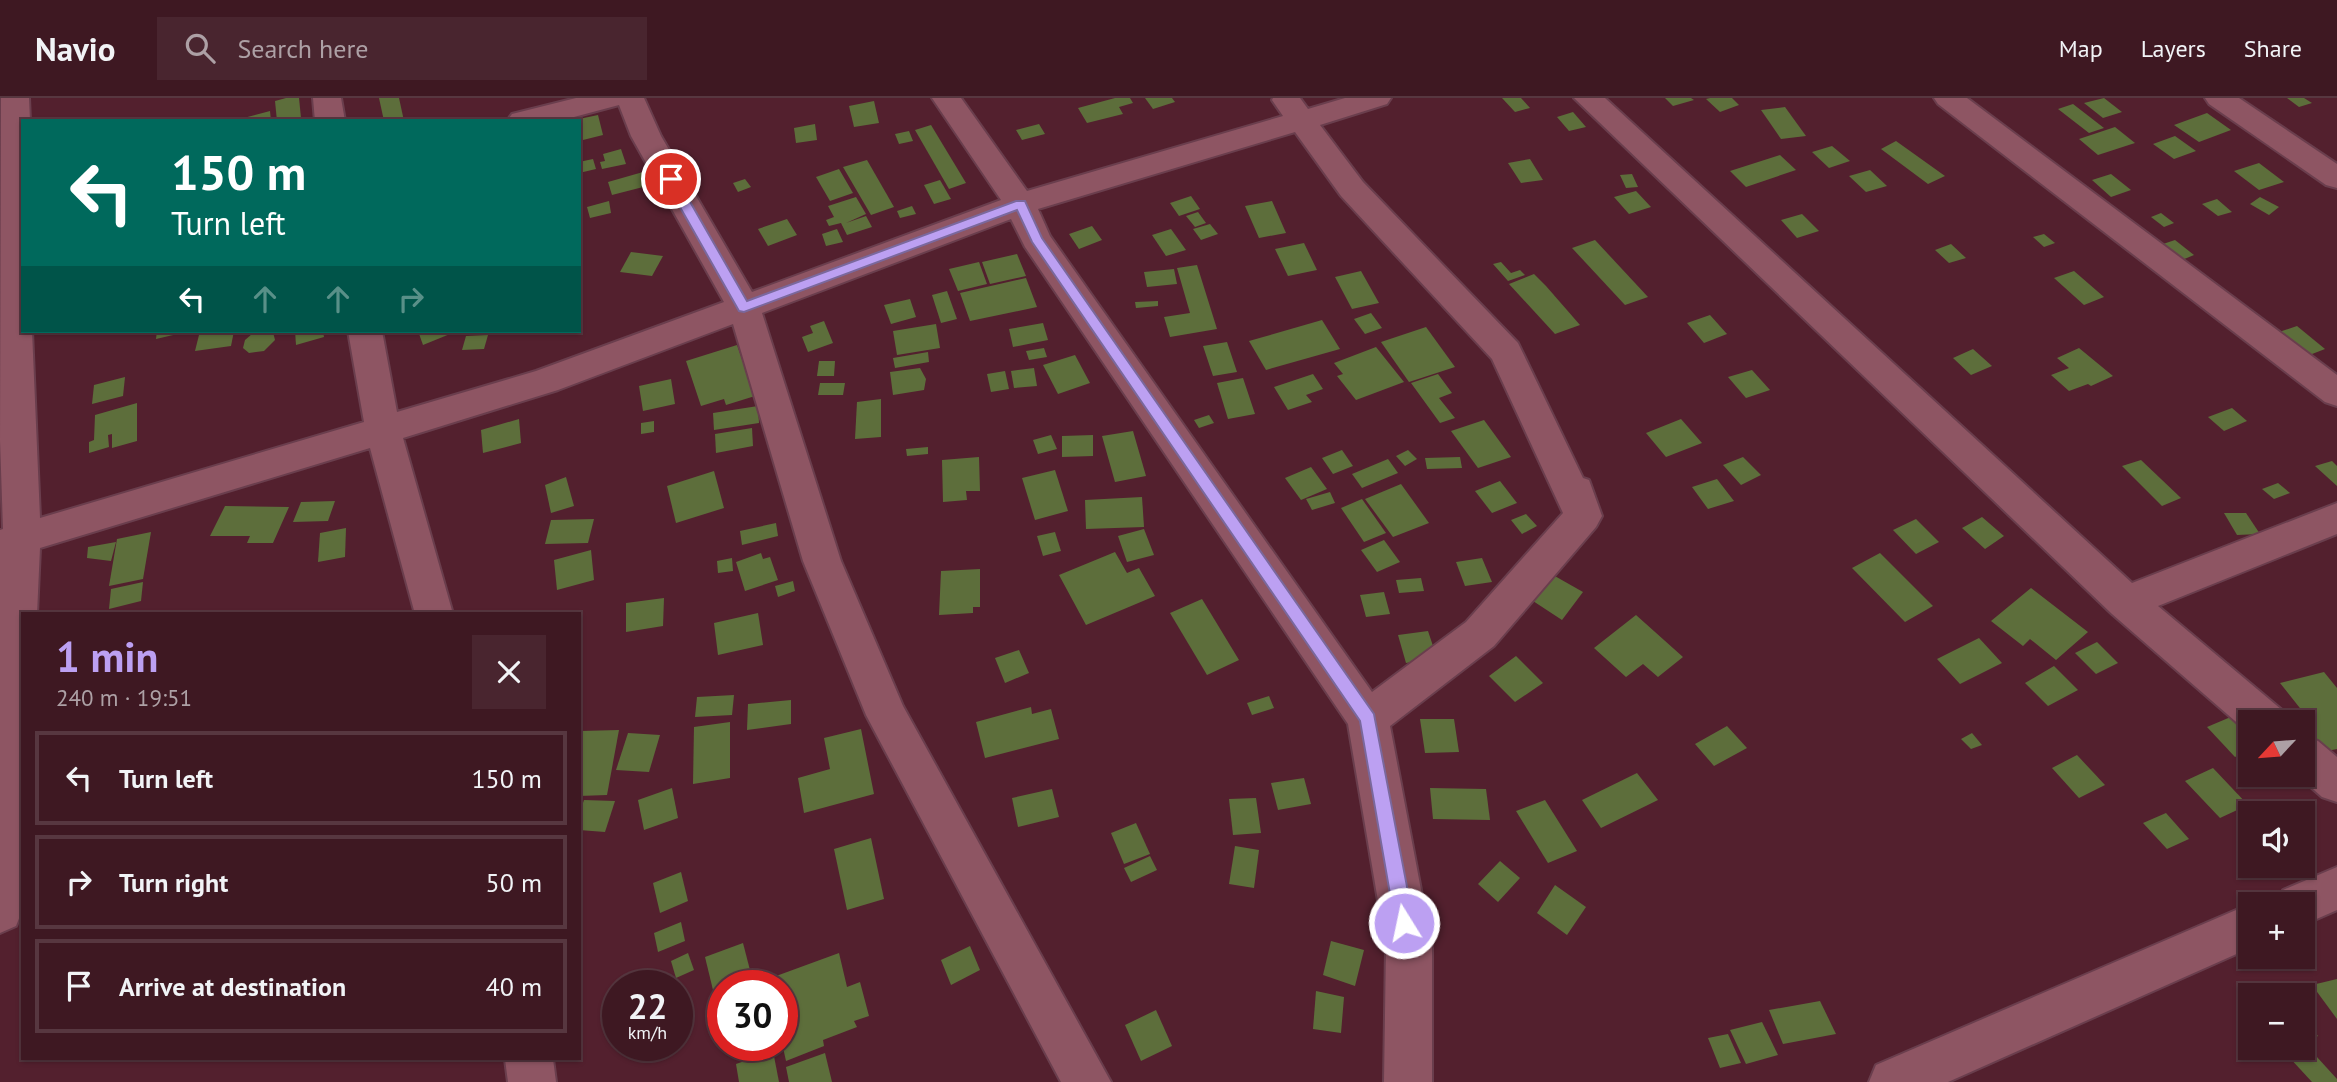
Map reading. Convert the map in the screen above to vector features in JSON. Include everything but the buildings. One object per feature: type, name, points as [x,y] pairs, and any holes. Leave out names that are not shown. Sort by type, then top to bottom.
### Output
[{"type":"street","points":[[0,911],[16,398],[15,98]]},
{"type":"street","points":[[327,98],[330,119]]},
{"type":"street","points":[[530,119],[612,98]]},
{"type":"street","points":[[629,98],[646,136],[744,307],[822,561],[886,715],[1087,1082]]},
{"type":"street","points":[[946,98],[1020,204],[1036,239],[1368,719],[1409,948],[1408,1082]]},
{"type":"street","points":[[11,542],[546,381],[1020,204],[1293,109],[1377,98]]},
{"type":"street","points":[[1588,98],[2126,602],[2251,710]]},
{"type":"street","points":[[1948,98],[2337,393]]},
{"type":"street","points":[[2220,98],[2337,178]]},
{"type":"street","points":[[1293,109],[1352,189],[1506,352],[1583,516]]},
{"type":"street","points":[[365,333],[383,430],[433,612]]},
{"type":"street","points":[[1568,461],[1583,516]]},
{"type":"street","points":[[1368,719],[1480,634],[1583,516]]},
{"type":"street","points":[[2126,602],[2337,518]]},
{"type":"street","points":[[2315,764],[2337,783]]},
{"type":"street","points":[[2315,898],[2337,888]]},
{"type":"street","points":[[1893,1082],[1956,1071],[2238,932]]},
{"type":"street","points":[[530,1060],[532,1082]]},
{"type":"route","points":[[671,179],[744,307],[1020,204],[1036,239],[1368,719],[1404,923]]}]
